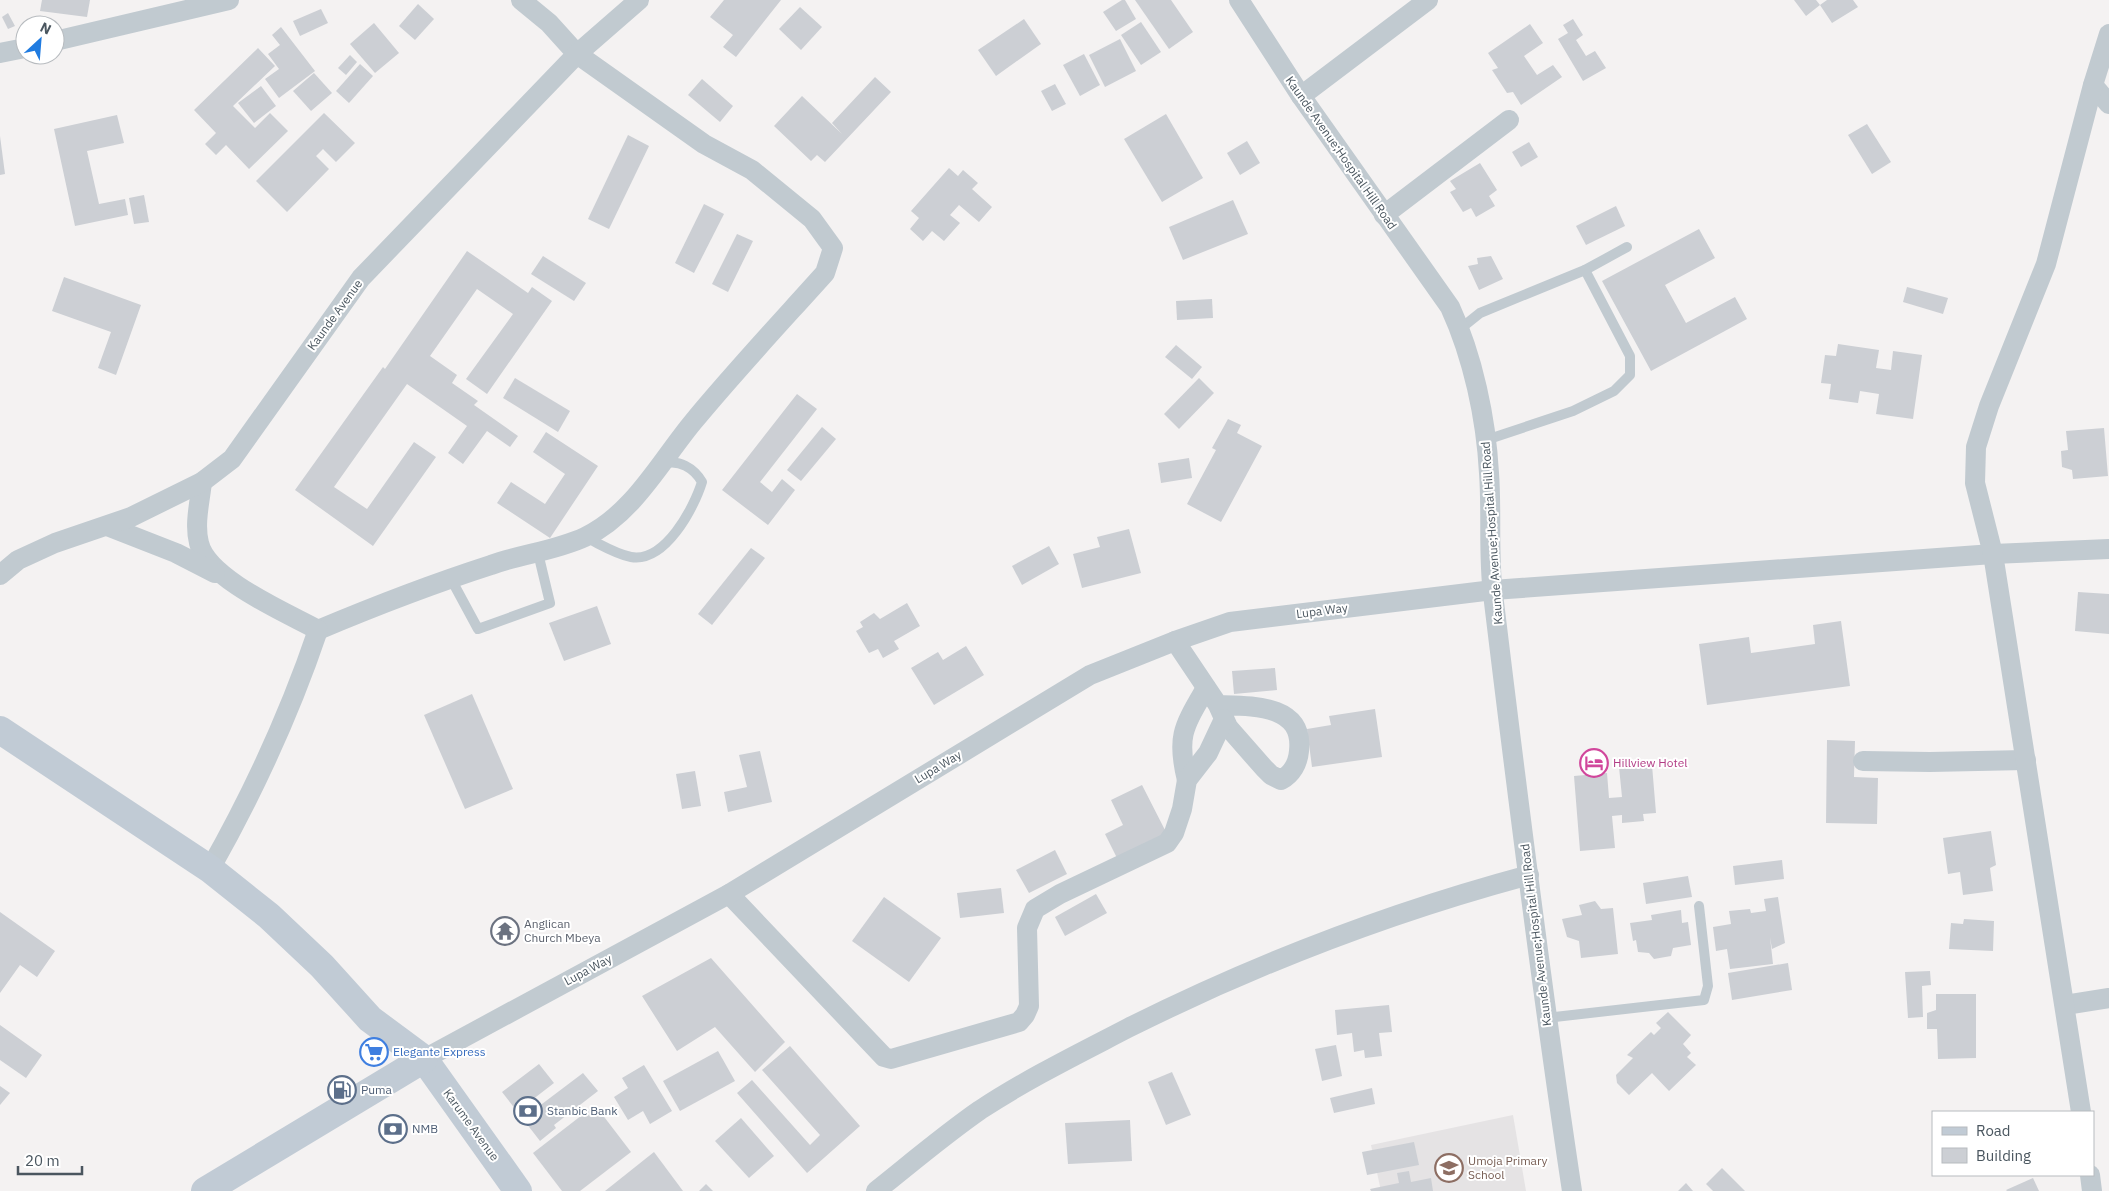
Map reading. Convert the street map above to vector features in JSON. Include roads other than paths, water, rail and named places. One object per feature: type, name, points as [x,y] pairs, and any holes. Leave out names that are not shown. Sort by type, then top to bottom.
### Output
[{"type":"main road","name":"Karume Avenue","points":[[0,730],[210,869],[282,928],[322,966],[370,1019],[424,1059],[518,1191]]},
{"type":"main road","points":[[205,1191],[424,1059]]},
{"type":"street","points":[[65,40],[229,0]]},
{"type":"street","points":[[210,869],[240,816],[300,684],[318,630],[413,591],[492,564],[585,537],[629,504],[692,423],[826,273],[832,248],[812,219],[752,170],[704,144],[577,54],[548,22],[521,0]]},
{"type":"street","name":"Kaunde Avenue","points":[[0,575],[18,560],[55,543],[107,526],[202,482],[232,459],[362,278],[577,54],[639,0]]},
{"type":"street","name":"Kaunde Avenue;Hospital Hill Road","points":[[1239,0],[1301,96],[1450,307],[1460,329],[1486,440],[1490,472],[1493,590],[1546,1018],[1572,1191]]},
{"type":"street","points":[[1301,96],[1428,0]]},
{"type":"street","points":[[2081,1111],[1992,554],[1975,483],[1976,447],[1989,406],[2046,264],[2093,85],[2109,34]]},
{"type":"street","points":[[0,53],[15,50]]},
{"type":"street","points":[[2093,85],[2109,104]]},
{"type":"street","points":[[1384,215],[1509,120]]},
{"type":"street","points":[[202,482],[197,532],[199,545],[207,558],[228,580]]},
{"type":"street","points":[[107,526],[194,561],[318,630]]},
{"type":"street","name":"Lupa Way","points":[[424,1059],[728,894],[1090,675],[1175,641],[1230,622],[1493,590],[1992,554],[2109,549]]},
{"type":"street","points":[[1175,641],[1221,712],[1208,753],[1187,780]]},
{"type":"street","points":[[728,894],[876,1050],[891,1059],[1019,1022],[1029,1006],[1027,928],[1035,909],[1060,894],[1167,843],[1174,833],[1182,809],[1187,780],[1181,757],[1182,737],[1206,688]]},
{"type":"street","points":[[1864,761],[2026,760]]},
{"type":"street","points":[[876,1191],[979,1111],[1042,1072],[1170,1007],[1307,948],[1428,904],[1529,875]]},
{"type":"street","points":[[2065,1005],[2109,998]]},
{"type":"street","points":[[2090,1176],[2092,1191]]},
{"type":"lane","points":[[1460,329],[1480,313],[1585,270],[1627,247]]},
{"type":"lane","points":[[1486,440],[1573,411],[1614,391],[1630,375],[1630,356],[1585,270]]},
{"type":"lane","points":[[585,537],[612,551],[632,558],[647,556],[659,549],[679,528],[698,496],[702,482],[697,473],[681,463],[668,462],[660,465]]},
{"type":"lane","points":[[451,579],[478,629],[550,603],[538,552]]},
{"type":"lane","points":[[1546,1018],[1704,1000],[1708,986],[1699,906]]},
{"type":"place","name":"Hillview Hotel","points":[[1594,763]]},
{"type":"place","name":"Anglican Church Mbeya","points":[[505,931]]},
{"type":"place","name":"Elegante Express","points":[[374,1052]]},
{"type":"place","name":"Puma","points":[[342,1090]]},
{"type":"place","name":"Stanbic Bank","points":[[528,1111]]},
{"type":"place","name":"NMB","points":[[393,1129]]},
{"type":"place","name":"Umoja Primary School","points":[[1449,1168]]}]
